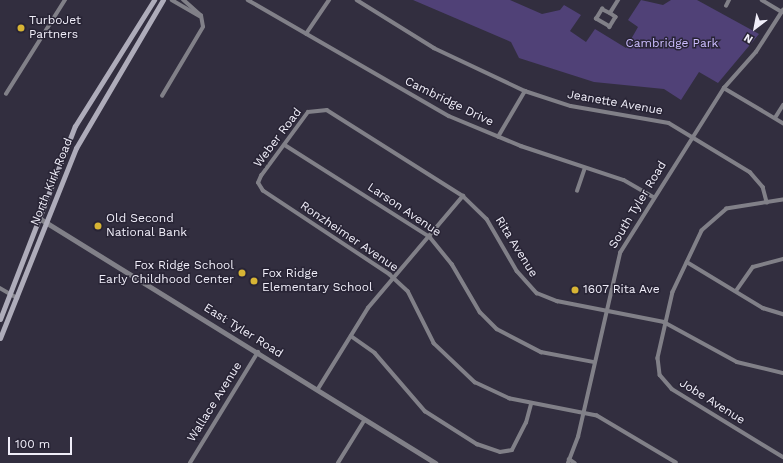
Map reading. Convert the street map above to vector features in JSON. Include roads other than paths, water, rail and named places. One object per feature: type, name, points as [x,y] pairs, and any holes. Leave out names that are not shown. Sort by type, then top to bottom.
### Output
[{"type":"main road","name":"North Kirk Road","points":[[0,319],[81,115],[154,0]]},
{"type":"main road","name":"North Kirk Road","points":[[0,338],[76,148],[163,0]]},
{"type":"street","points":[[6,94],[65,0]]},
{"type":"street","points":[[172,0],[201,16]]},
{"type":"street","points":[[162,96],[201,33],[201,16],[183,0]]},
{"type":"street","name":"Cambridge Drive","points":[[248,0],[404,92],[498,137],[585,168],[624,180],[653,197]]},
{"type":"street","points":[[306,34],[329,0]]},
{"type":"street","name":"Jeanette Avenue","points":[[357,0],[434,48],[525,90],[578,108],[658,119],[750,172],[761,183],[767,202]]},
{"type":"street","points":[[610,13],[618,0]]},
{"type":"street","points":[[726,6],[729,0]]},
{"type":"street","points":[[762,0],[783,12]]},
{"type":"street","points":[[602,9],[610,13],[616,17],[610,27],[596,19],[602,9]]},
{"type":"street","name":"South Tyler Road","points":[[568,461],[583,412],[605,310],[620,253],[653,197],[724,88],[756,52],[783,12]]},
{"type":"street","points":[[724,88],[783,123]]},
{"type":"street","points":[[498,137],[525,90]]},
{"type":"street","points":[[775,118],[783,105]]},
{"type":"street","name":"Weber Road","points":[[260,186],[261,176],[308,112],[320,109]]},
{"type":"street","name":"Rita Avenue","points":[[320,109],[327,110],[463,196],[487,218],[516,271],[531,288],[557,301],[664,322],[738,362],[783,373]]},
{"type":"street","name":"Larson Avenue","points":[[285,145],[430,237],[452,264],[480,312],[498,329],[541,352],[594,362]]},
{"type":"street","points":[[577,191],[585,168]]},
{"type":"street","name":"Ronzheimer Avenue","points":[[260,186],[309,223],[394,278],[408,292],[434,344],[456,368],[491,391],[531,404],[583,412],[602,418],[676,463]]},
{"type":"street","points":[[318,389],[368,308],[430,237],[463,196]]},
{"type":"street","name":"Jobe Avenue","points":[[783,200],[739,205],[719,214],[702,232],[687,262],[664,322],[658,358],[666,383],[783,457]]},
{"type":"street","name":"East Tyler Road","points":[[39,218],[318,389],[364,421],[435,463]]},
{"type":"street","points":[[736,291],[752,267],[783,259]]},
{"type":"street","points":[[687,262],[736,291],[783,314]]},
{"type":"street","points":[[0,288],[10,296],[17,298]]},
{"type":"street","points":[[352,336],[375,353],[425,411],[478,444],[500,452],[512,450],[526,423],[531,404]]},
{"type":"street","name":"Wallace Avenue","points":[[190,463],[258,352]]},
{"type":"street","points":[[338,463],[364,421]]},
{"type":"street","points":[[568,461],[575,463]]},
{"type":"place","name":"TurboJet Partners","points":[[21,28]]},
{"type":"place","name":"Old Second National Bank","points":[[98,226]]},
{"type":"place","name":"Fox Ridge School Early Childhood Center","points":[[242,273]]},
{"type":"place","name":"Fox Ridge Elementary School","points":[[254,281]]},
{"type":"place","name":"1607 Rita Ave","points":[[575,290]]},
{"type":"park label","name":"Cambridge Park","points":[[672,44]]}]
